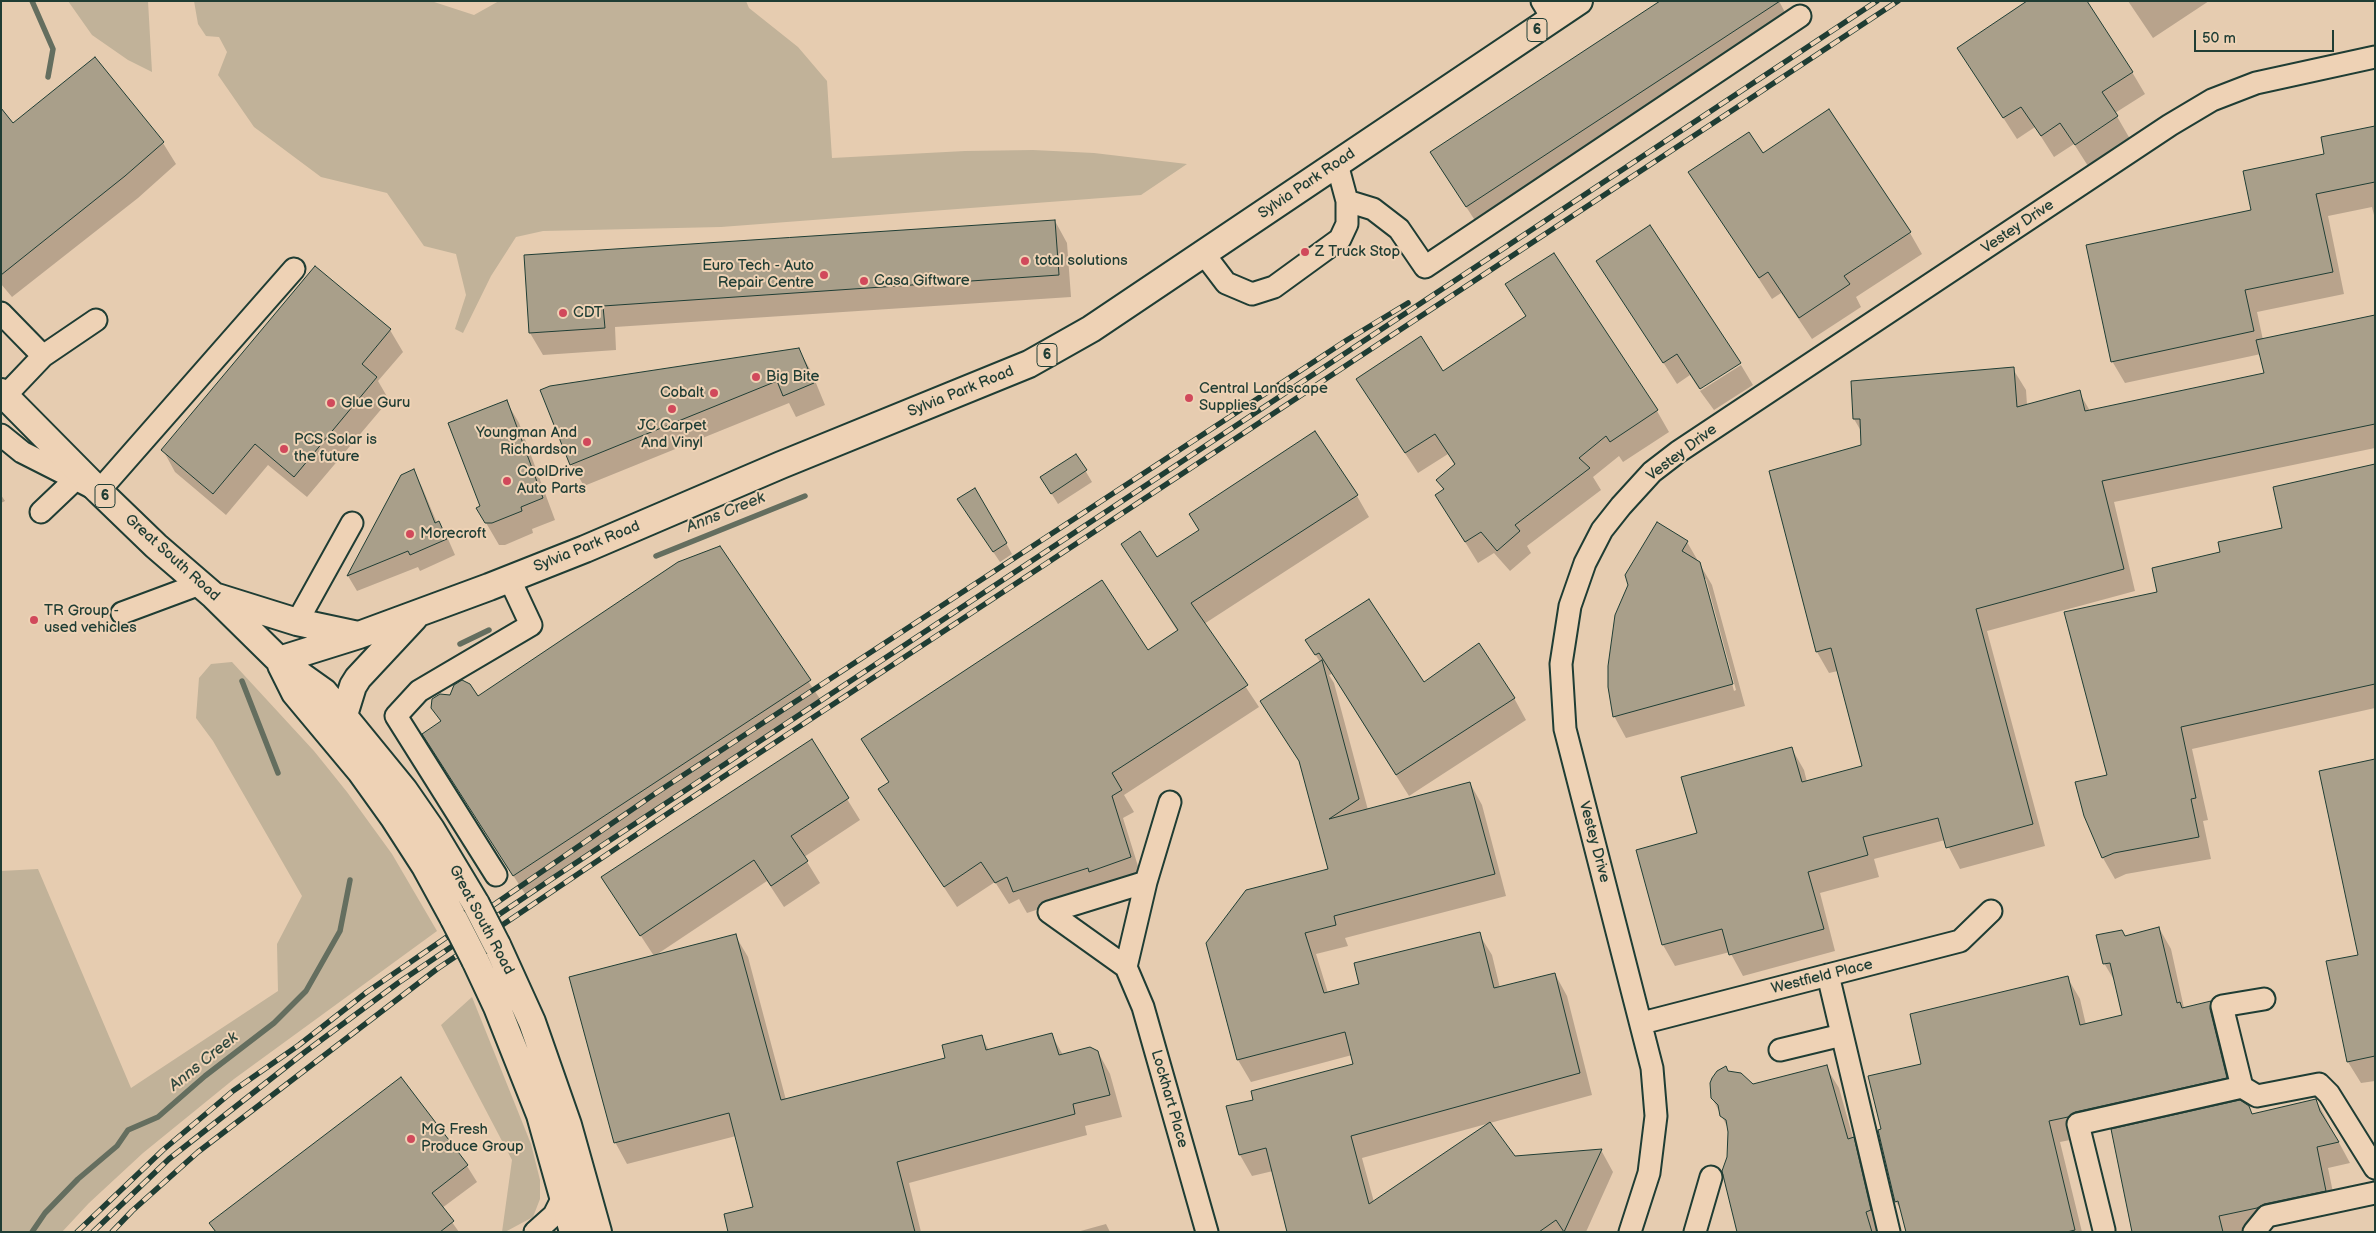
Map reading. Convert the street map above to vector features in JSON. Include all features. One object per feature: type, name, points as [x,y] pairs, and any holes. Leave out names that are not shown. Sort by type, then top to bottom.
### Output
[{"type":"main road","name":"Sylvia Park Road","points":[[279,660],[418,614],[585,549],[781,464],[1029,364],[1092,329],[1337,164],[1548,10],[1580,1]]},
{"type":"main road","name":"Great South Road","points":[[3,394],[85,481],[207,590],[279,660],[324,692],[344,714],[404,790],[431,829],[476,904],[498,945],[532,1022],[568,1125],[598,1232]]},
{"type":"main road","points":[[207,590],[297,622],[359,635]]},
{"type":"main road","points":[[344,714],[353,686],[358,678],[418,614]]},
{"type":"main road","name":"Great South Road","points":[[279,660],[295,692],[362,772],[394,818],[425,866],[454,919],[498,1007],[537,1107],[574,1232]]},
{"type":"street","points":[[1347,202],[1373,209],[1399,229],[1425,267],[1800,16]]},
{"type":"street","name":"Vestey Drive","points":[[1630,1232],[1649,1173],[1656,1116],[1652,1068],[1642,1023],[1565,729],[1561,664],[1570,606],[1585,564],[1602,530],[1652,472],[1700,436],[2212,100],[2256,83],[2375,57]]},
{"type":"street","points":[[1204,254],[1226,283],[1252,294],[1274,287],[1340,239],[1347,224],[1347,202],[1337,164]]},
{"type":"street","points":[[42,512],[85,481],[294,269]]},
{"type":"street","points":[[1,313],[43,356]]},
{"type":"street","points":[[3,394],[43,356],[96,320]]},
{"type":"street","points":[[1,435],[22,452],[85,481]]},
{"type":"street","points":[[297,622],[352,523]]},
{"type":"street","points":[[496,875],[396,716],[419,691],[531,625],[509,578]]},
{"type":"street","points":[[122,612],[207,590]]},
{"type":"street","points":[[1146,882],[1049,912],[1126,967],[1146,882],[1170,802]]},
{"type":"street","name":"Westfield Place","points":[[1642,1023],[1960,941],[1991,911]]},
{"type":"street","name":"Lockhart Place","points":[[1126,967],[1143,1007],[1207,1232]]},
{"type":"street","points":[[1828,975],[1889,1232]]},
{"type":"street","points":[[2242,1087],[2222,1006],[2264,999]]},
{"type":"street","points":[[1780,1050],[1842,1035]]},
{"type":"street","points":[[2104,1230],[2078,1124],[2242,1087],[2257,1096],[2320,1084],[2329,1094],[2375,1168]]},
{"type":"street","points":[[1695,1232],[1711,1177]]},
{"type":"street","points":[[2254,1232],[2267,1216],[2375,1193]]},
{"type":"street","points":[[535,1232],[554,1215],[564,1195]]},
{"type":"shaded area","points":[[68,1],[148,1],[152,72],[128,60],[92,35]]},
{"type":"shaded area","points":[[194,1],[431,1],[474,15],[499,1],[746,1],[749,8],[798,47],[827,81],[832,158],[965,151],[1033,150],[1094,153],[1187,164],[1141,195],[721,227],[543,231],[516,237],[491,276],[463,333],[455,329],[466,295],[456,254],[424,246],[387,193],[321,177],[254,127],[218,75],[227,52],[219,37],[206,36],[198,24]]},
{"type":"shaded area","points":[[232,662],[314,751],[347,792],[392,854],[437,931],[234,1079],[143,1153],[89,1203],[62,1232],[1,1232],[1,871],[38,869],[131,1088],[278,991],[277,944],[302,896],[213,741],[196,718],[199,678],[211,664]]},
{"type":"shaded area","points":[[472,997],[531,1144],[540,1180],[540,1199],[533,1217],[505,1232],[502,1232],[512,1160],[441,1025]]},
{"type":"building","points":[[1660,1],[1780,1],[1466,207],[1430,152]]},
{"type":"building","points":[[2027,1],[2087,1],[2133,72],[2102,92],[2118,116],[2075,145],[2060,123],[2041,136],[2021,107],[2003,118],[1957,48]]},
{"type":"building","points":[[95,57],[164,142],[125,176],[1,275],[1,108],[13,123]]},
{"type":"building","points":[[1829,109],[1911,232],[1844,276],[1850,284],[1799,318],[1768,272],[1759,278],[1688,172],[1749,132],[1763,153]]},
{"type":"building","points":[[2375,126],[2375,182],[2316,194],[2333,272],[2245,290],[2254,331],[2111,362],[2086,245],[2251,210],[2243,171],[2324,154],[2321,137]]},
{"type":"building","points":[[1055,220],[1059,275],[603,306],[605,328],[529,333],[524,255]]},
{"type":"building","points":[[1650,225],[1741,363],[1700,389],[1677,354],[1663,363],[1596,261]]},
{"type":"building","points":[[1554,253],[1658,410],[1610,442],[1606,436],[1579,458],[1590,468],[1515,525],[1520,531],[1497,551],[1481,532],[1465,542],[1435,495],[1444,489],[1436,480],[1455,464],[1435,434],[1405,453],[1356,379],[1421,336],[1443,371],[1526,316],[1505,284]]},
{"type":"building","points":[[315,266],[391,329],[362,364],[377,377],[294,477],[255,444],[213,494],[161,450]]},
{"type":"building","points":[[2375,315],[2375,424],[2102,481],[2124,569],[1976,609],[2033,824],[1946,848],[1938,818],[1863,837],[1868,855],[1808,872],[1824,929],[1729,955],[1722,929],[1662,945],[1636,850],[1697,833],[1681,777],[1792,747],[1802,782],[1862,766],[1831,648],[1816,652],[1769,471],[1861,445],[1860,419],[1853,419],[1851,381],[2014,367],[2017,407],[2080,390],[2085,411],[2264,373],[2256,340]]},
{"type":"building","points":[[799,348],[814,383],[783,396],[777,381],[570,465],[540,390],[550,386]]},
{"type":"building","points":[[507,400],[543,498],[521,507],[522,511],[492,523],[485,523],[476,508],[480,506],[448,423]]},
{"type":"building","points":[[1315,431],[1358,495],[1191,603],[1248,685],[1112,773],[1122,790],[1112,796],[1131,857],[1089,872],[1088,868],[1013,892],[1007,877],[995,883],[981,862],[944,887],[878,789],[889,782],[861,739],[1102,580],[1148,650],[1178,630],[1121,544],[1140,531],[1157,557],[1199,530],[1189,514]]},
{"type":"building","points":[[1076,454],[1087,470],[1051,494],[1040,477]]},
{"type":"building","points":[[2375,464],[2375,684],[2181,727],[2196,798],[2191,799],[2199,837],[2114,853],[2102,858],[2084,816],[2075,782],[2107,775],[2064,612],[2157,592],[2152,568],[2220,552],[2218,542],[2282,528],[2273,487]]},
{"type":"building","points":[[414,469],[435,523],[439,521],[447,539],[410,555],[408,551],[347,576],[401,475]]},
{"type":"building","points":[[975,488],[1007,543],[993,552],[957,499]]},
{"type":"building","points":[[1657,522],[1688,541],[1682,551],[1700,562],[1733,684],[1613,717],[1608,687],[1608,666],[1615,615],[1628,585],[1625,575]]},
{"type":"building","points":[[720,546],[811,680],[513,876],[422,734],[441,721],[431,708],[432,699],[440,694],[450,695],[454,685],[462,680],[470,684],[478,696],[678,562]]},
{"type":"building","points":[[1369,599],[1424,682],[1479,643],[1515,698],[1396,775],[1319,653],[1315,655],[1305,640]]},
{"type":"building","points":[[1322,660],[1359,799],[1329,819],[1470,782],[1495,874],[1334,916],[1336,925],[1305,933],[1324,993],[1359,984],[1354,963],[1480,932],[1494,988],[1555,973],[1580,1073],[1351,1136],[1369,1204],[1490,1122],[1515,1156],[1602,1149],[1564,1232],[1556,1220],[1539,1232],[1287,1232],[1266,1148],[1239,1155],[1226,1106],[1253,1100],[1251,1091],[1353,1064],[1345,1032],[1237,1060],[1206,943],[1246,890],[1328,869],[1299,761],[1260,701]]},
{"type":"building","points":[[812,739],[849,798],[791,836],[808,861],[771,886],[754,860],[640,936],[601,877]]},
{"type":"building","points":[[2375,759],[2375,1056],[2347,1062],[2326,961],[2358,955],[2319,771]]},
{"type":"building","points":[[2159,927],[2177,1003],[2180,1002],[2182,1008],[2211,1001],[2210,1009],[2227,1078],[2075,1112],[2068,1117],[2049,1121],[2075,1230],[2067,1232],[1906,1232],[1898,1201],[1895,1202],[1878,1130],[1881,1129],[1868,1076],[1921,1064],[1910,1014],[2068,976],[2080,1025],[2122,1015],[2110,963],[2103,964],[2096,935],[2122,930],[2125,936]]},
{"type":"building","points":[[736,934],[781,1100],[945,1058],[942,1045],[982,1035],[986,1050],[1052,1033],[1059,1055],[1090,1047],[1098,1051],[1110,1095],[1073,1104],[1075,1114],[897,1162],[915,1232],[728,1232],[724,1214],[753,1207],[729,1113],[614,1143],[569,977]]},
{"type":"building","points":[[1827,1065],[1848,1139],[1854,1137],[1871,1210],[1866,1212],[1872,1232],[1737,1232],[1722,1171],[1727,1157],[1728,1132],[1726,1120],[1720,1116],[1718,1105],[1711,1098],[1710,1083],[1712,1078],[1717,1071],[1726,1066],[1728,1071],[1741,1073],[1753,1084]]},
{"type":"building","points":[[401,1077],[468,1165],[432,1193],[454,1221],[440,1232],[216,1232],[209,1223]]},
{"type":"building","points":[[2316,1099],[2320,1111],[2339,1142],[2317,1147],[2326,1191],[2219,1216],[2223,1232],[2132,1232],[2111,1129],[2240,1100],[2249,1106],[2252,1114]]},
{"type":"waterway","points":[[32,1],[53,49],[48,77]]},
{"type":"waterway","name":"Anns Creek","points":[[656,556],[805,496]]},
{"type":"waterway","name":"Anns Creek","points":[[460,644],[489,630]]},
{"type":"waterway","name":"Anns Creek","points":[[242,681],[278,773]]},
{"type":"waterway","name":"Anns Creek","points":[[32,1232],[45,1213],[78,1179],[117,1146],[128,1130],[158,1117],[205,1076],[274,1023],[306,991],[340,931],[350,880]]},
{"type":"railway","points":[[93,1232],[169,1159],[305,1052],[398,983],[550,880],[1877,1]]},
{"type":"railway","points":[[112,1232],[132,1211],[198,1152],[437,969],[670,812],[1898,1]]},
{"type":"railway","points":[[77,1232],[163,1150],[233,1091],[299,1045],[367,992],[656,793],[1347,340],[1408,303]]},
{"type":"place","name":"Z Truck Stop","points":[[1305,252]]},
{"type":"place","name":"total solutions","points":[[1025,261]]},
{"type":"place","name":"Euro Tech - Auto Repair Centre","points":[[824,275]]},
{"type":"place","name":"Casa Giftware","points":[[864,281]]},
{"type":"place","name":"CDT","points":[[563,313]]},
{"type":"place","name":"Big Bite","points":[[756,377]]},
{"type":"place","name":"Cobalt","points":[[714,393]]},
{"type":"place","name":"Central Landscape Supplies","points":[[1189,398]]},
{"type":"place","name":"Glue Guru","points":[[331,403]]},
{"type":"place","name":"JC Carpet And Vinyl","points":[[672,409]]},
{"type":"place","name":"Youngman And Richardson","points":[[587,442]]},
{"type":"place","name":"PCS Solar is the future","points":[[284,449]]},
{"type":"place","name":"CoolDrive Auto Parts","points":[[507,481]]},
{"type":"place","name":"Morecroft","points":[[410,534]]},
{"type":"place","name":"TR Group - used vehicles","points":[[34,620]]},
{"type":"place","name":"MG Fresh Produce Group","points":[[411,1139]]}]
